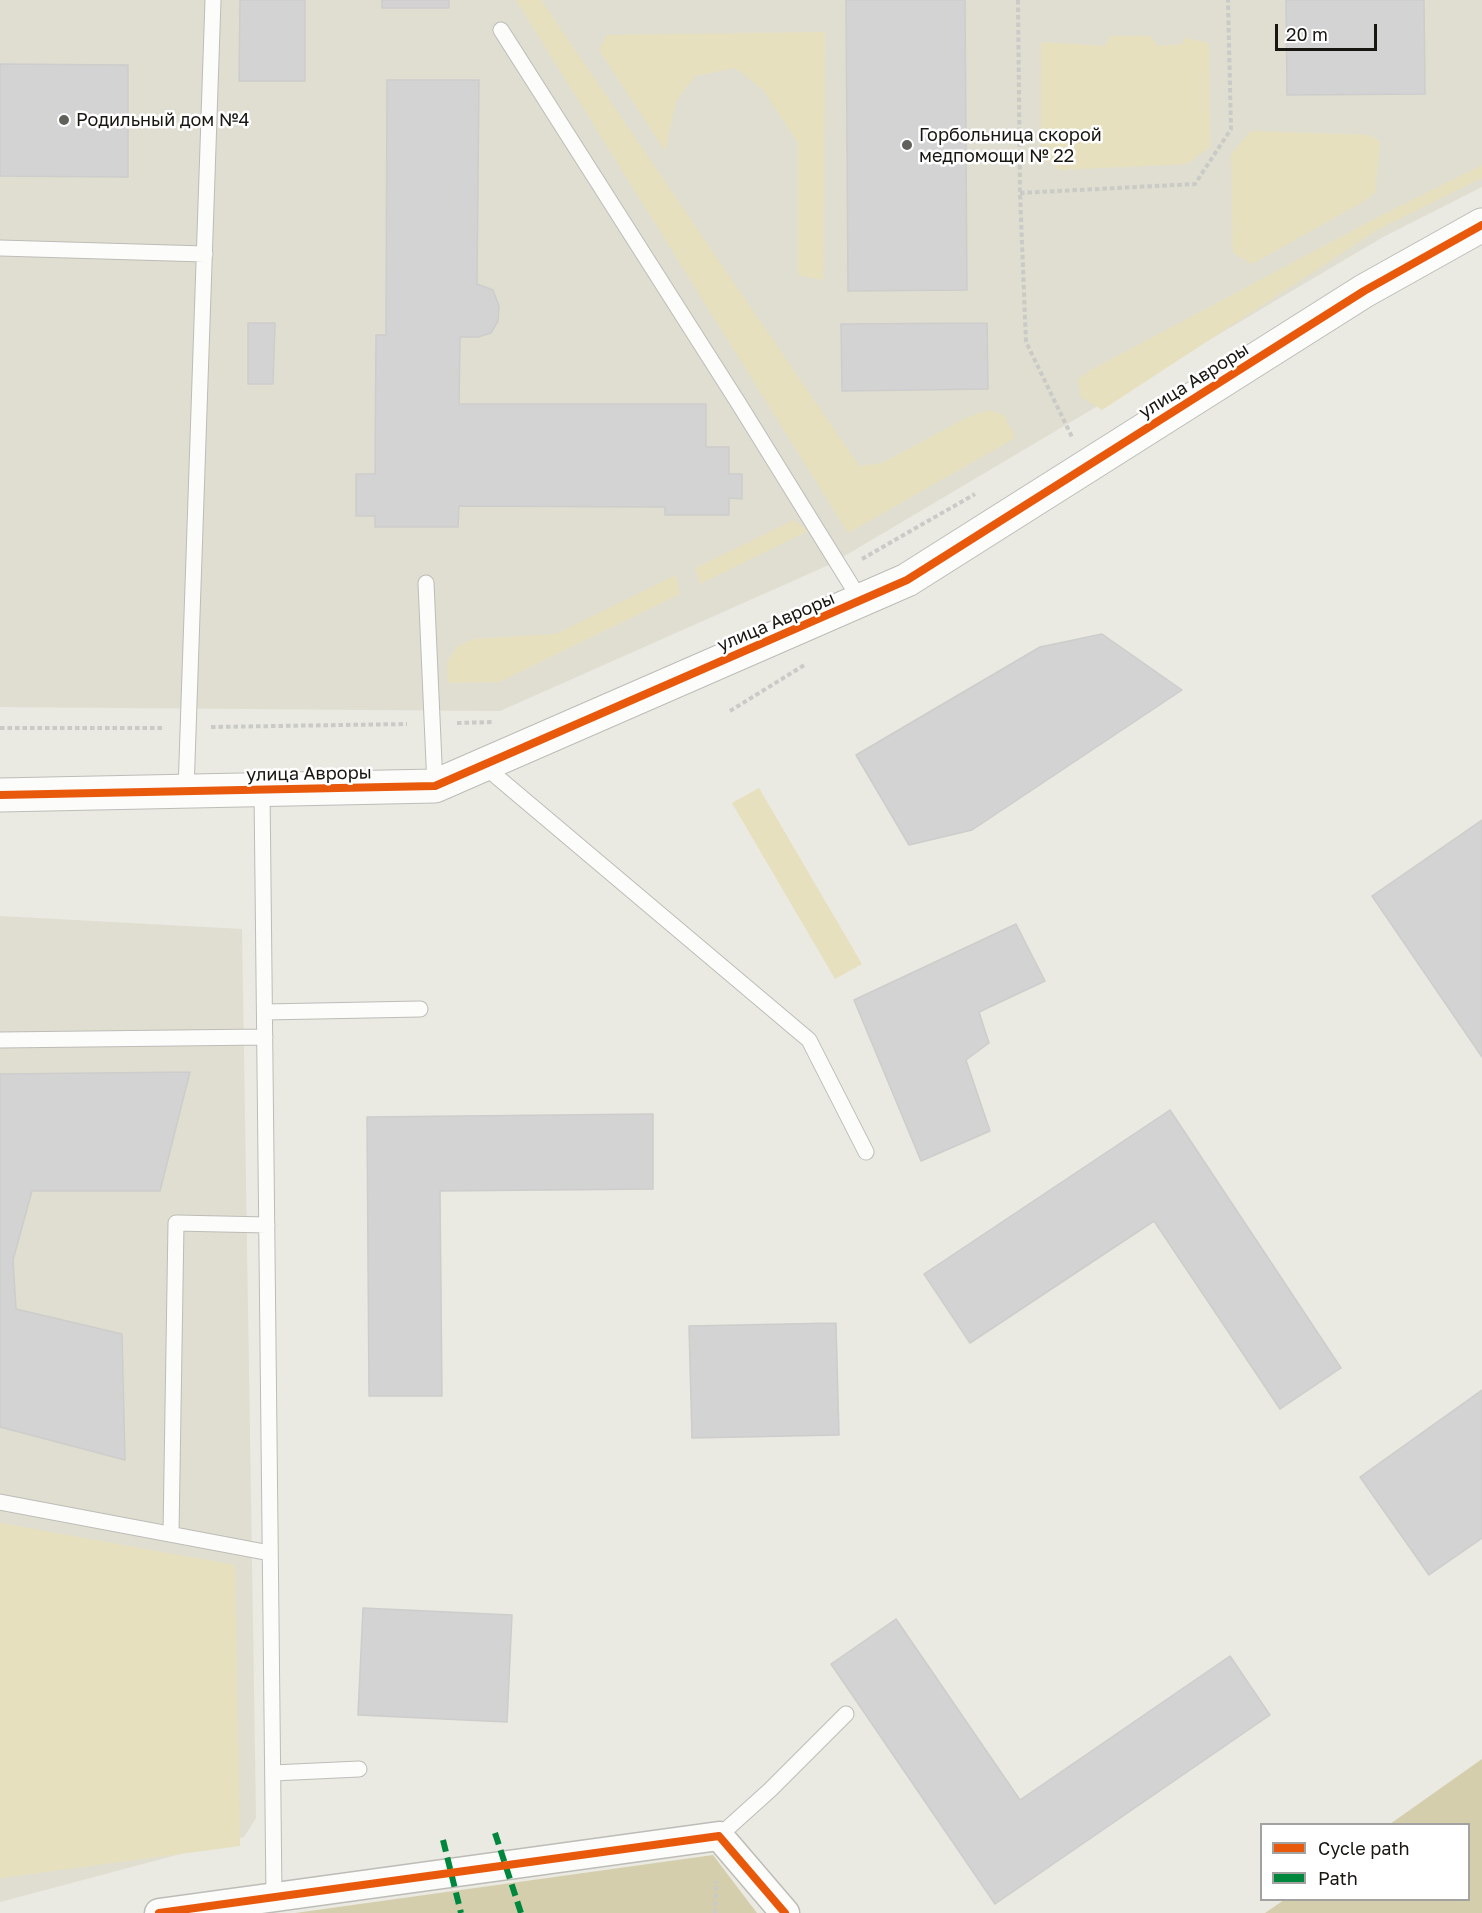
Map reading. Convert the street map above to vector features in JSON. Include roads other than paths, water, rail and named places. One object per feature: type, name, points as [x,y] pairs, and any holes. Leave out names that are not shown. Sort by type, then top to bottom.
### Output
[{"type":"street","name":"улица Авроры","points":[[0,795],[435,786],[907,580],[1364,291],[1482,225]]},
{"type":"street","points":[[159,1913],[719,1836],[785,1913]]},
{"type":"lane","points":[[186,791],[213,0]]},
{"type":"lane","points":[[501,30],[739,404],[861,601]]},
{"type":"lane","points":[[0,248],[205,254]]},
{"type":"lane","points":[[426,583],[435,786]]},
{"type":"lane","points":[[483,765],[809,1040],[866,1152]]},
{"type":"lane","points":[[262,790],[274,1897]]},
{"type":"lane","points":[[265,1012],[420,1009]]},
{"type":"lane","points":[[0,1040],[265,1037]]},
{"type":"lane","points":[[171,1534],[176,1223],[267,1225]]},
{"type":"lane","points":[[0,1502],[270,1553]]},
{"type":"lane","points":[[719,1836],[770,1790],[846,1713]]},
{"type":"lane","points":[[273,1773],[359,1769]]},
{"type":"place","name":"Родильный дом №4","points":[[64,120]]},
{"type":"place","name":"Горбольница скорой медпомощи № 22","points":[[907,145]]}]
